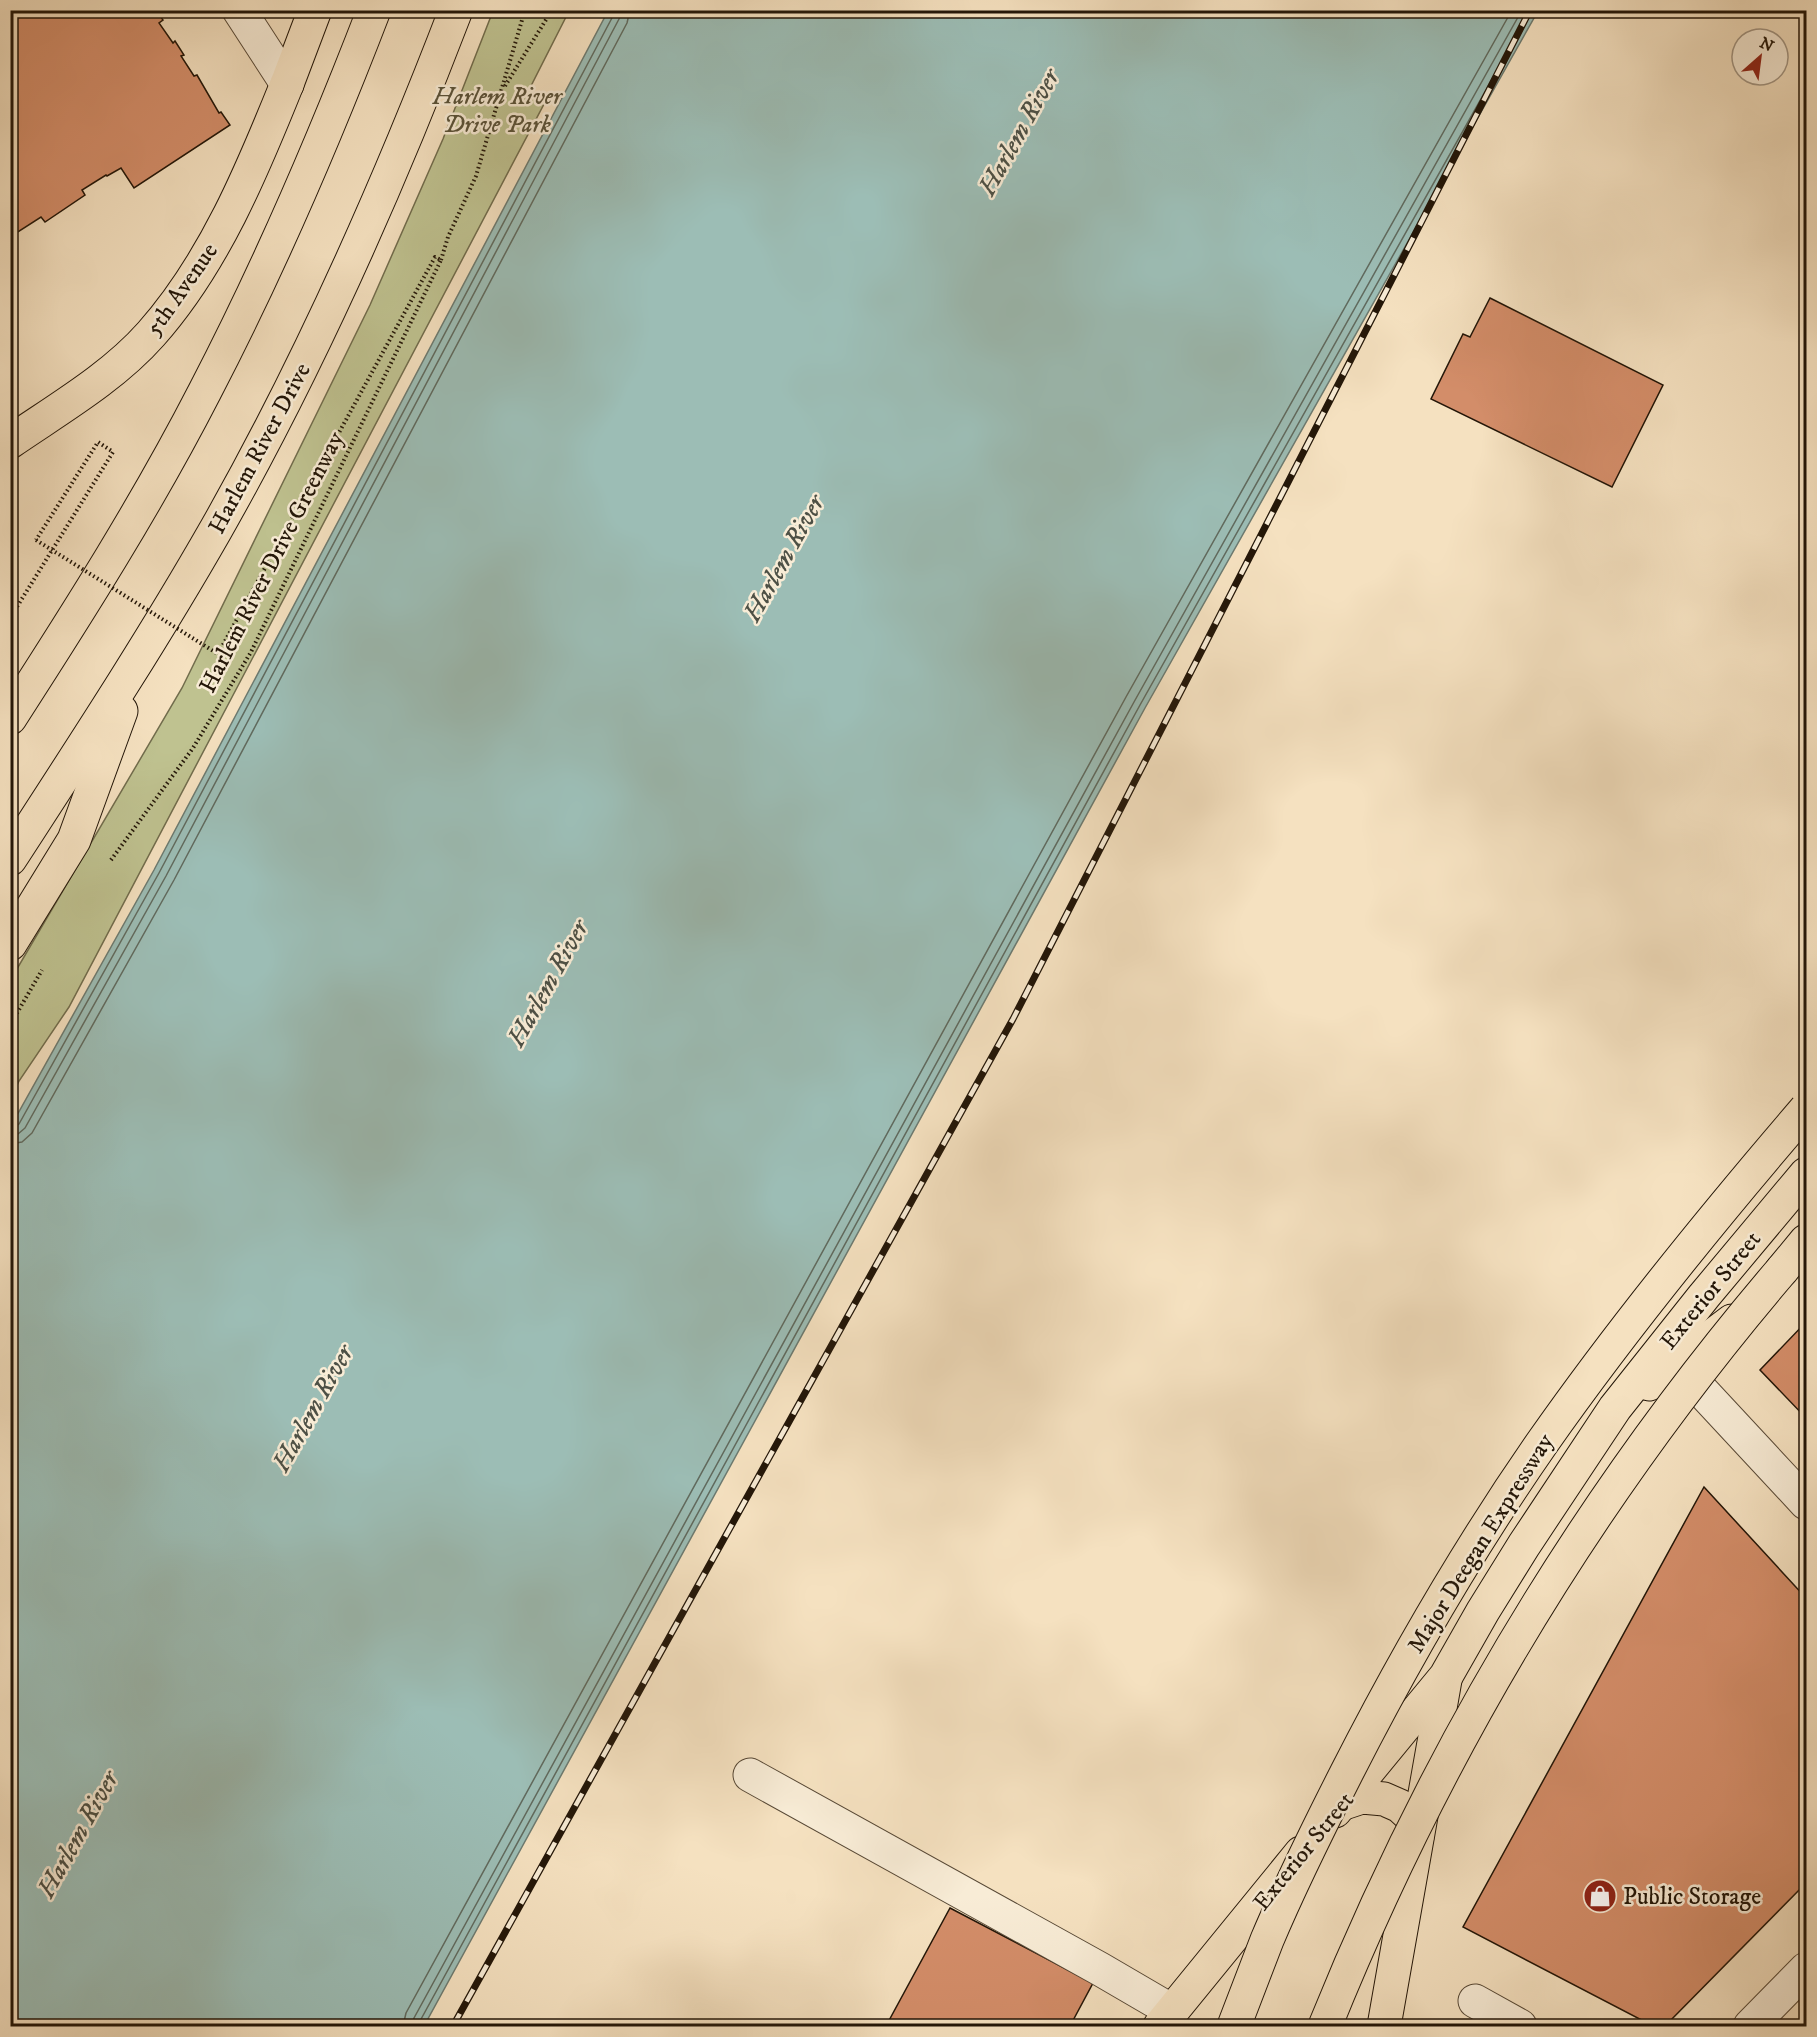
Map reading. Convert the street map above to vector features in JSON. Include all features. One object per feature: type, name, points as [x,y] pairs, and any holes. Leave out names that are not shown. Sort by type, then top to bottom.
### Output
[{"type":"main road","name":"5th Avenue","points":[[10,442],[102,378],[150,336],[170,311],[196,274],[222,228],[266,138],[315,10]]},
{"type":"main road","points":[[10,718],[133,521],[205,392],[279,240],[338,105],[374,10]]},
{"type":"main road","name":"Harlem River Drive","points":[[10,859],[142,653],[215,531],[290,392],[363,239],[413,122],[456,10]]},
{"type":"main road","points":[[10,944],[74,840],[142,653]]},
{"type":"main road","name":"Major Deegan Expressway","points":[[1234,2026],[1268,1938],[1323,1820],[1413,1646],[1455,1577],[1535,1454],[1608,1352],[1683,1254],[1806,1108]]},
{"type":"main road","name":"Exterior Street","points":[[1669,1357],[1806,1174]]},
{"type":"main road","points":[[1325,2026],[1368,1924],[1416,1823],[1472,1716],[1518,1636],[1566,1560],[1651,1436],[1727,1335],[1798,1261],[1806,1241]]},
{"type":"main road","name":"Exterior Street","points":[[1166,2019],[1446,1676],[1518,1554],[1616,1408],[1669,1357],[1798,1261]]},
{"type":"main road","name":"Exterior Street","points":[[1384,2026],[1446,1676]]},
{"type":"main road","points":[[1341,1804],[1362,1797],[1384,1799],[1400,1806],[1412,1817],[1417,1837]]},
{"type":"street","points":[[239,10],[287,84]]},
{"type":"street","points":[[1669,1357],[1806,1503]]},
{"type":"street","points":[[750,1775],[1100,1969],[1166,2019]]},
{"type":"street","points":[[1750,2026],[1806,1969]]},
{"type":"street","points":[[1475,2001],[1520,2026]]},
{"type":"path","points":[[10,618],[113,452],[98,442],[36,540],[218,654],[435,258],[441,260],[448,237],[476,176],[525,10]]},
{"type":"path","points":[[502,91],[552,10]]},
{"type":"path","name":"Harlem River Drive Greenway","points":[[109,862],[193,748],[251,652],[441,260]]},
{"type":"path","points":[[10,1024],[46,963]]},
{"type":"green space","name":"Harlem River Drive Park","points":[[493,11],[569,11],[530,88],[544,104],[69,1007],[19,1081],[11,1099],[11,979],[182,688],[370,305],[443,139]]},
{"type":"water","name":"Harlem River","points":[[608,11],[1538,11],[1145,708],[424,2026],[11,2026],[11,1126],[154,870]]},
{"type":"building","points":[[10,10],[156,10],[163,20],[159,23],[173,43],[175,41],[184,55],[181,56],[194,76],[197,75],[219,113],[221,112],[230,125],[134,188],[121,168],[106,175],[82,190],[85,195],[45,222],[41,217],[16,233],[17,236],[10,240]]},
{"type":"building","points":[[10,252],[17,263],[10,267]]},
{"type":"building","points":[[1490,298],[1663,385],[1612,487],[1431,399],[1463,334],[1470,337]]},
{"type":"building","points":[[1806,1322],[1806,1418],[1760,1370]]},
{"type":"building","points":[[1704,1487],[1806,1598],[1806,1883],[1665,2026],[1653,2026],[1463,1927]]},
{"type":"building","points":[[950,1908],[1093,1983],[1070,2026],[886,2026]]},
{"type":"railway","points":[[453,2026],[1013,1019],[1530,10]]},
{"type":"place","name":"Public Storage","points":[[1600,1896]]}]
